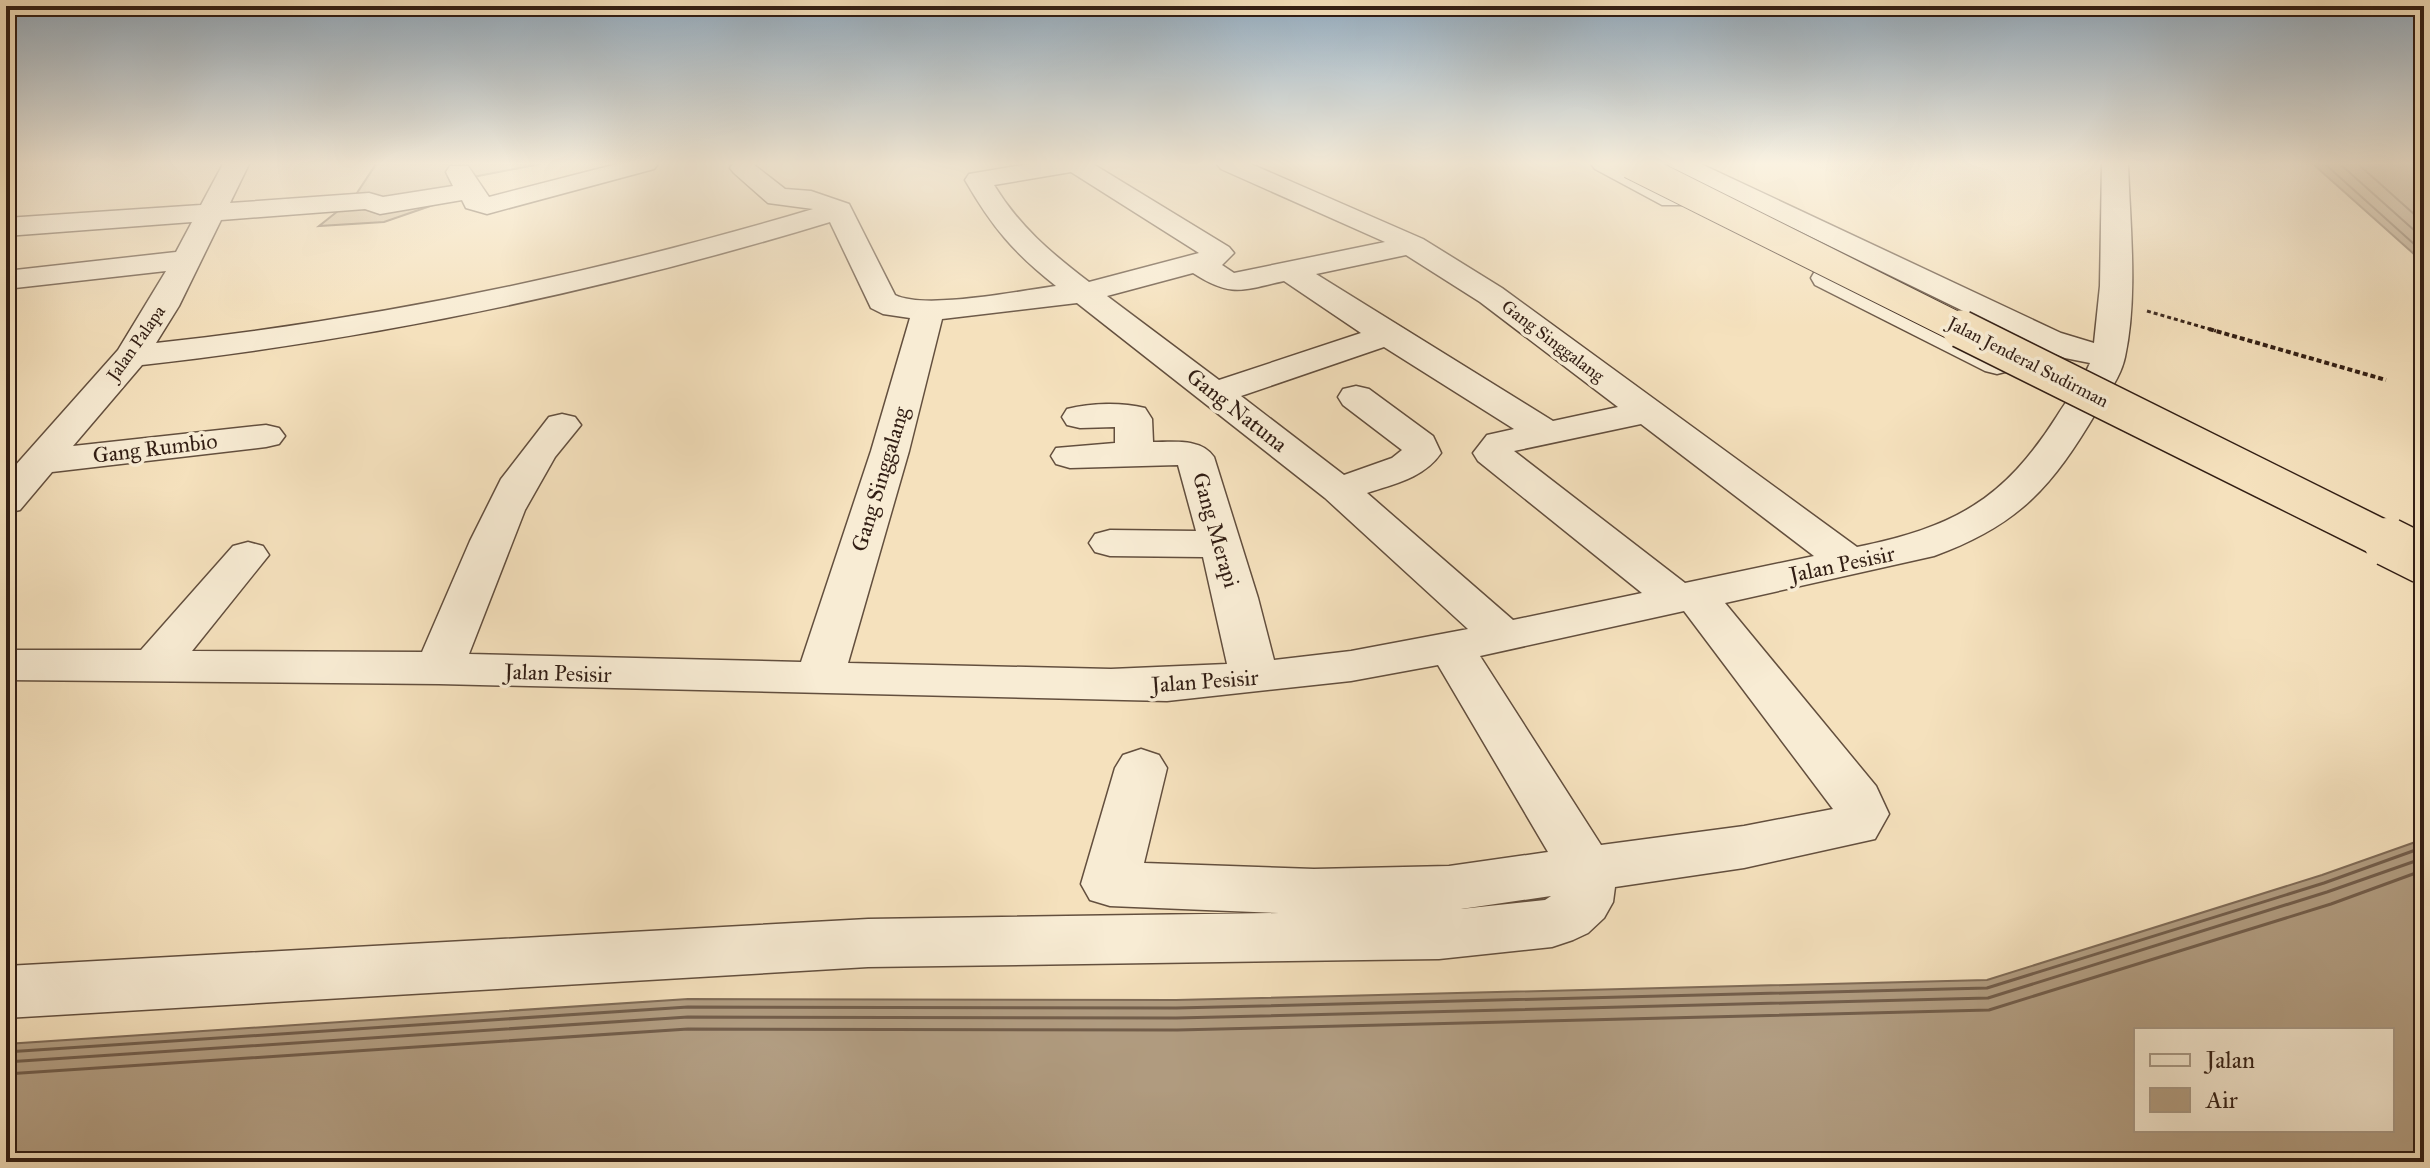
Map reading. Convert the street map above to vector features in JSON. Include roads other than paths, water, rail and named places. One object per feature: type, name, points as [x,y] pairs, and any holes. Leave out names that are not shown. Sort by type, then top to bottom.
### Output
[{"type":"main road","name":"Jalan Jenderal Sudirman","points":[[1740,219],[2424,560]]},
{"type":"main road","name":"Jalan Jenderal Sudirman","points":[[1770,219],[2424,538]]},
{"type":"street","points":[[9,235],[150,219]]},
{"type":"street","name":"Jalan Palapa","points":[[6,501],[44,461],[131,356],[163,306],[210,219]]},
{"type":"street","points":[[131,356],[353,328],[447,310],[707,249],[810,219]]},
{"type":"street","points":[[843,219],[882,301],[894,307],[928,311],[1081,293],[1198,263],[1219,253],[1163,219]]},
{"type":"street","name":"Gang Natuna","points":[[1001,219],[1036,256],[1081,293],[1216,393],[1339,490],[1504,636]]},
{"type":"street","name":"Gang Singgalang","points":[[1353,219],[1413,245],[1491,295],[1849,562]]},
{"type":"street","points":[[1711,219],[2081,406]]},
{"type":"street","points":[[1795,219],[2049,340],[2077,351],[2109,355]]},
{"type":"street","name":"Jalan Pesisir","points":[[13,672],[155,665],[439,668],[824,662],[1139,685],[1254,678],[1351,666],[1849,562],[1950,538],[1989,518],[2016,496],[2058,446],[2107,364],[2115,302],[2115,219]]},
{"type":"street","points":[[1198,263],[1229,282],[1413,245]]},
{"type":"street","points":[[6,280],[186,260]]},
{"type":"street","points":[[1288,270],[1547,433]]},
{"type":"street","name":"Gang Singgalang","points":[[824,662],[890,451],[928,311]]},
{"type":"street","points":[[1216,393],[1387,335]]},
{"type":"street","points":[[1339,490],[1406,466],[1422,453],[1420,444],[1356,397]]},
{"type":"street","points":[[1141,768],[1110,884],[1314,892],[1449,888],[1588,871],[1842,830],[1856,825],[1862,814],[1857,800],[1685,596],[1492,453],[1500,443],[1650,411]]},
{"type":"street","points":[[1080,417],[1132,416],[1134,453]]},
{"type":"street","points":[[439,668],[501,520],[538,453],[562,425]]},
{"type":"street","name":"Gang Rumbio","points":[[44,461],[266,436]]},
{"type":"street","name":"Gang Merapi","points":[[1070,456],[1185,453],[1195,457],[1236,598],[1254,678]]},
{"type":"street","points":[[1110,543],[1218,544]]},
{"type":"street","points":[[155,665],[248,555]]},
{"type":"street","points":[[6,992],[868,943],[1439,935],[1552,923],[1584,902],[1588,871],[1450,646]]},
{"type":"water","points":[[2374,219],[2424,219],[2424,263]]},
{"type":"water","points":[[2424,839],[2424,1162],[6,1162],[6,1044],[688,999],[1176,1000],[1987,980],[2322,875]]}]
